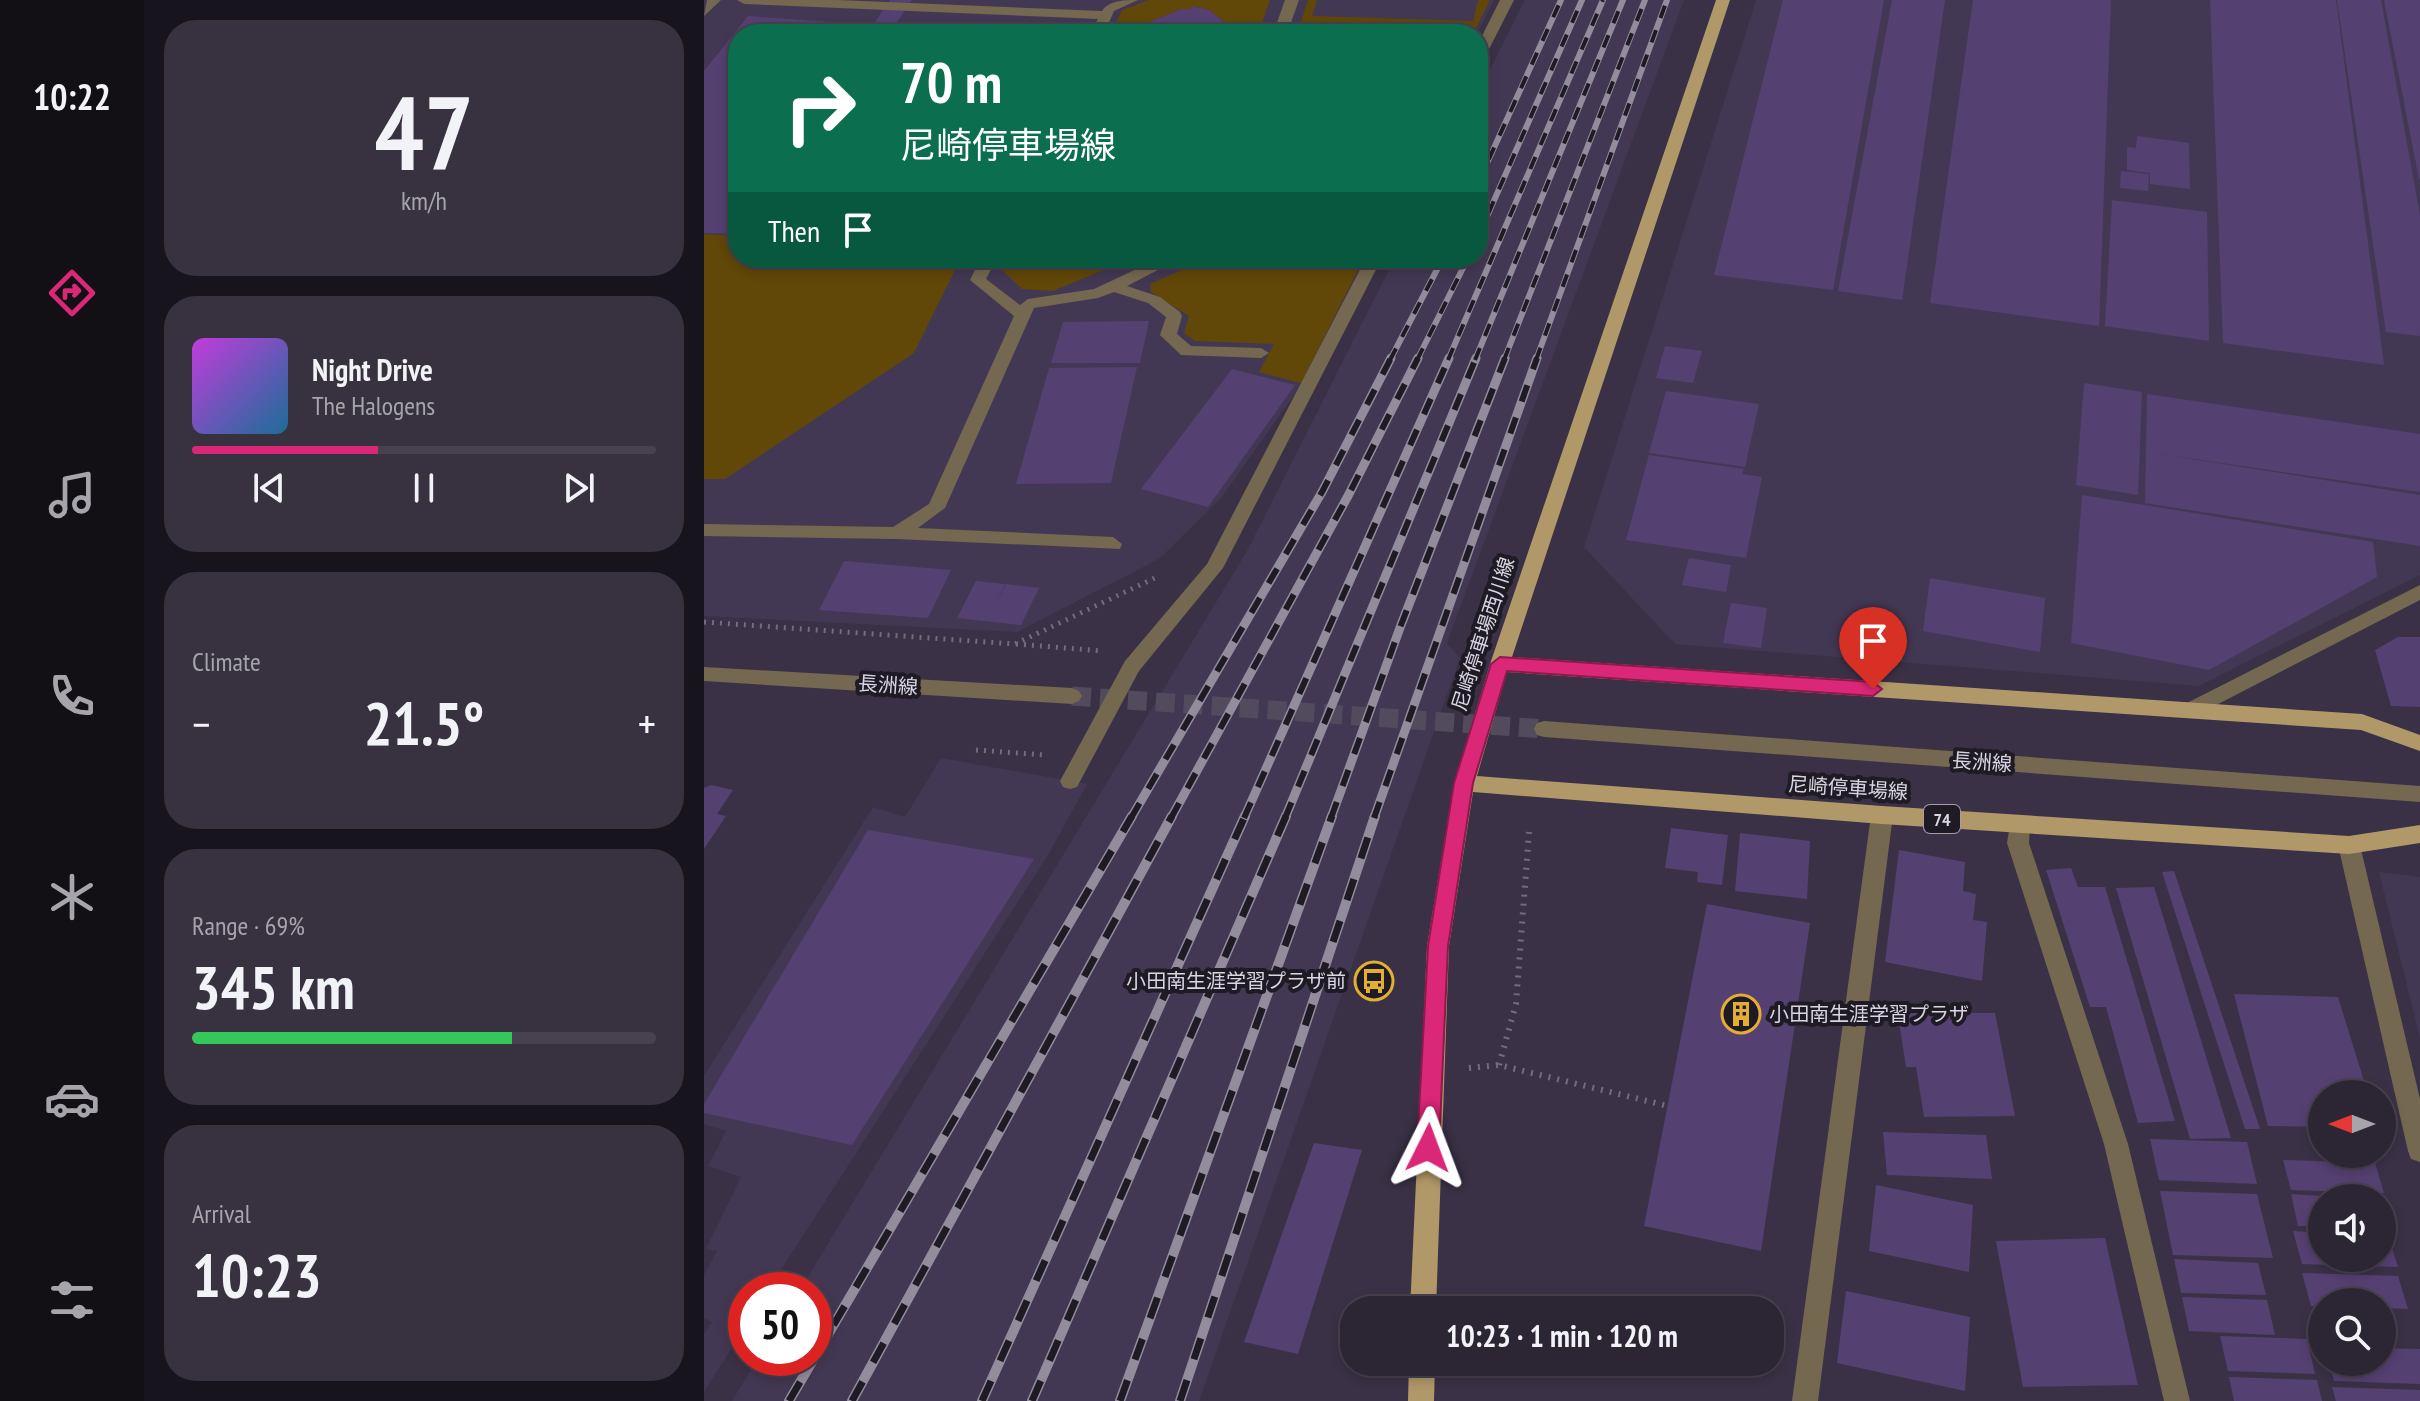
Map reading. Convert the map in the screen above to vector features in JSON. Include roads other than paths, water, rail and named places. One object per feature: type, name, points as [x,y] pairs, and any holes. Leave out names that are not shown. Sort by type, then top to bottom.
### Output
[{"type":"main road","name":"尼崎停車場西川線","points":[[1424,1296],[1438,946],[1464,783],[1500,664],[1723,0]]},
{"type":"main road","points":[[1500,664],[2362,722],[2420,743]]},
{"type":"main road","name":"尼崎停車場線","points":[[1464,783],[1882,815],[2349,845],[2420,834]]},
{"type":"main road","points":[[1421,1401],[1422,1376]]},
{"type":"street","points":[[704,12],[714,0]]},
{"type":"street","points":[[744,0],[1106,15]]},
{"type":"street","points":[[1102,24],[1109,9],[1131,0]]},
{"type":"street","points":[[1284,24],[1292,0]]},
{"type":"street","points":[[1488,37],[1507,0]]},
{"type":"street","points":[[984,268],[978,280],[1023,315]]},
{"type":"street","points":[[896,533],[936,508],[1028,304],[1098,293],[1151,268]]},
{"type":"street","points":[[1070,781],[1132,666],[1214,568],[1369,268]]},
{"type":"street","points":[[1112,286],[1154,300],[1174,316],[1168,335],[1187,351],[1261,353]]},
{"type":"street","points":[[704,530],[896,533],[1113,544]]},
{"type":"street","points":[[2188,711],[2420,592]]},
{"type":"street","name":"長洲線","points":[[704,674],[1072,696]]},
{"type":"street","name":"長洲線","points":[[1544,729],[2420,794]]},
{"type":"street","points":[[1805,1401],[1882,815]]},
{"type":"street","points":[[2019,824],[2018,843],[2116,1144],[2177,1401]]},
{"type":"street","points":[[2349,845],[2420,1151]]},
{"type":"tunnel","points":[[1072,696],[1544,729]]},
{"type":"railway","points":[[1488,161],[1561,0]]},
{"type":"railway","points":[[1488,214],[1582,0]]},
{"type":"railway","points":[[1488,267],[1603,0]]},
{"type":"railway","points":[[1475,360],[1623,0]]},
{"type":"railway","points":[[1504,360],[1645,0]]},
{"type":"railway","points":[[1536,360],[1667,0]]},
{"type":"railway","points":[[1390,360],[1438,268]]},
{"type":"railway","points":[[1418,358],[1463,268]]},
{"type":"railway","points":[[1448,360],[1488,268]]},
{"type":"railway","points":[[1131,818],[1322,492],[1391,358]]},
{"type":"railway","points":[[1171,818],[1348,496],[1418,358]]},
{"type":"railway","points":[[1244,818],[1449,358]]},
{"type":"railway","points":[[1285,818],[1476,358]]},
{"type":"railway","points":[[1331,818],[1401,625],[1505,358]]},
{"type":"railway","points":[[1374,818],[1537,358]]},
{"type":"railway","points":[[789,1401],[1132,816]]},
{"type":"railway","points":[[852,1401],[1172,816]]},
{"type":"railway","points":[[982,1401],[1245,816]]},
{"type":"railway","points":[[1032,1401],[1286,816]]},
{"type":"railway","points":[[1120,1401],[1332,816]]},
{"type":"railway","points":[[1180,1401],[1375,816]]},
{"type":"place","name":"小田南生涯学習プラザ前","points":[[1374,981]]},
{"type":"place","name":"小田南生涯学習プラザ","points":[[1741,1014]]}]
